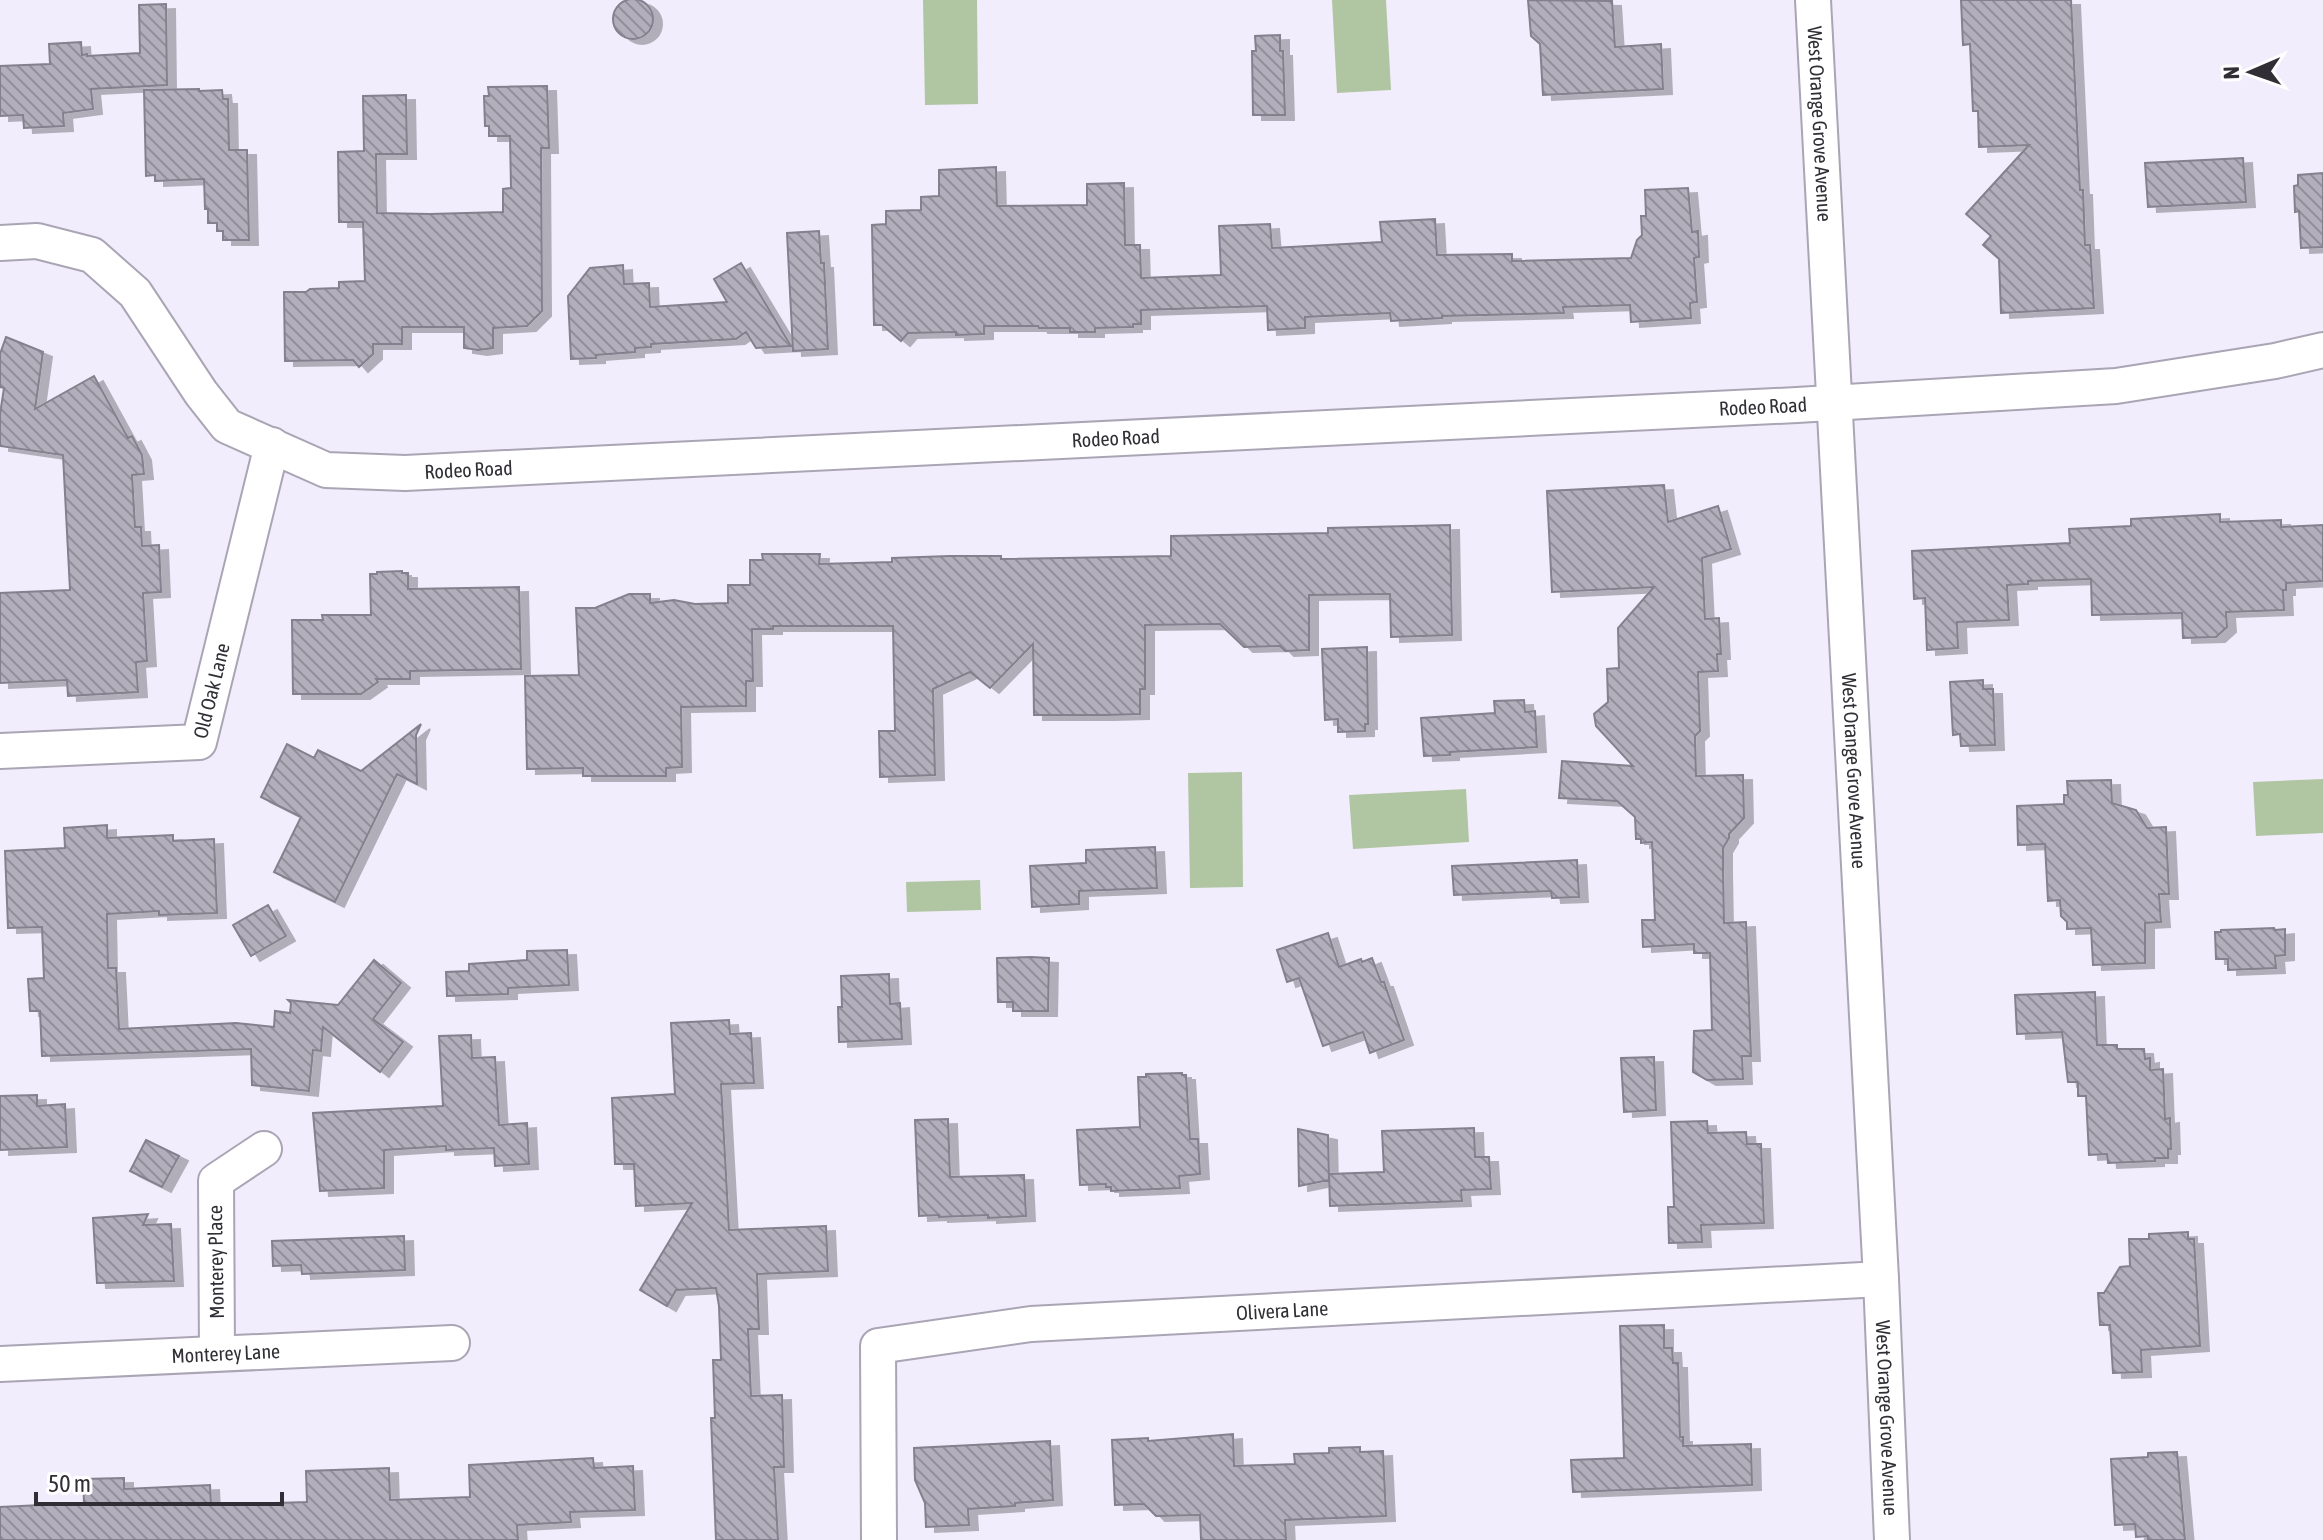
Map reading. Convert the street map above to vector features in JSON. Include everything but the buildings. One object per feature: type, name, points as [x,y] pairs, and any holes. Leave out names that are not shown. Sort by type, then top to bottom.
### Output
[{"type":"street","name":"West Orange Grove Avenue","points":[[1813,0],[1892,1540]]},
{"type":"street","name":"Rodeo Road","points":[[0,243],[37,241],[92,255],[135,293],[201,393],[227,426],[326,470],[405,473],[2116,386],[2275,361],[2323,350]]},
{"type":"street","name":"Old Oak Lane","points":[[0,751],[199,742],[272,445]]},
{"type":"street","name":"Monterey Place","points":[[217,1352],[216,1181],[264,1149]]},
{"type":"street","name":"Olivera Lane","points":[[879,1540],[878,1346],[1031,1324],[1881,1279]]},
{"type":"street","name":"Monterey Lane","points":[[0,1364],[452,1343]]},
{"type":"green space","points":[[923,0],[977,0],[978,104],[925,105]]},
{"type":"green space","points":[[1332,0],[1386,0],[1391,90],[1337,93]]},
{"type":"green space","points":[[1242,772],[1243,887],[1190,888],[1188,773]]},
{"type":"green space","points":[[2323,779],[2323,833],[2256,836],[2253,782]]},
{"type":"green space","points":[[1466,789],[1469,842],[1353,849],[1349,795]]},
{"type":"green space","points":[[980,880],[981,910],[907,912],[906,882]]}]
